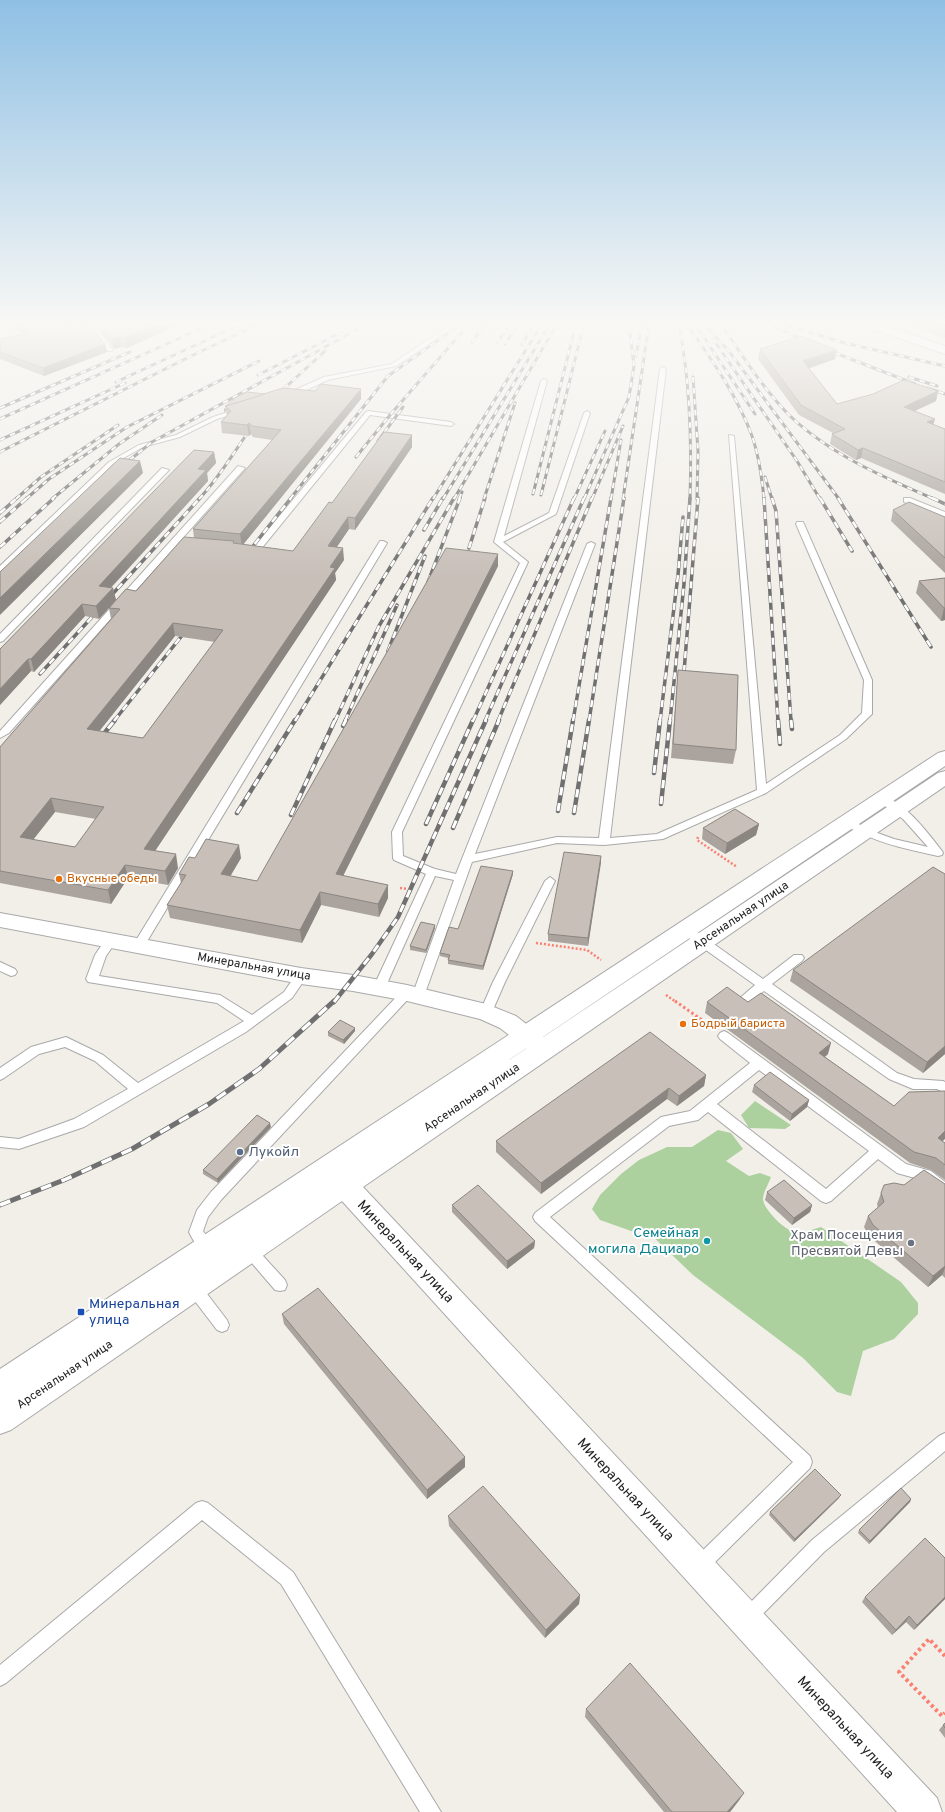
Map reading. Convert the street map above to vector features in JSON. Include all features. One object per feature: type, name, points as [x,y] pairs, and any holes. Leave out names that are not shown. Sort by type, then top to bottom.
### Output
[{"type":"street","name":"Арсенальная улица","points":[[891,804],[945,757]]},
{"type":"street","name":"Арсенальная улица","points":[[0,1419],[186,1277],[208,1247],[336,1176],[891,804],[945,777]]},
{"type":"street","name":"Минеральная улица","points":[[0,920],[301,976],[413,994],[486,1012],[508,1022],[535,1043]]},
{"type":"street","name":"Минеральная улица","points":[[336,1176],[923,1812]]},
{"type":"street","name":"Арсенальная улица","points":[[0,1386],[186,1277],[249,1250],[336,1176]]},
{"type":"lane","points":[[0,570],[111,463],[131,450],[152,442],[178,436],[215,418],[244,409]]},
{"type":"lane","points":[[498,542],[536,409]]},
{"type":"lane","points":[[604,842],[658,409]]},
{"type":"lane","points":[[241,551],[254,552],[368,413],[390,414],[451,424]]},
{"type":"lane","points":[[498,542],[552,514],[587,414]]},
{"type":"lane","points":[[731,436],[762,790]]},
{"type":"lane","points":[[0,735],[6,731],[178,544],[241,468]]},
{"type":"lane","points":[[0,639],[165,470]]},
{"type":"lane","points":[[907,500],[945,515]]},
{"type":"lane","points":[[469,859],[557,840],[604,842],[659,836],[762,790],[843,737],[867,714],[868,680],[800,524]]},
{"type":"lane","points":[[460,878],[432,872],[398,858],[397,832],[524,562],[498,542]]},
{"type":"lane","points":[[139,946],[383,544]]},
{"type":"lane","points":[[208,1247],[196,1232],[202,1214],[216,1196],[413,994],[469,859],[591,544]]},
{"type":"lane","points":[[891,804],[915,824],[942,855]]},
{"type":"lane","points":[[855,828],[888,842],[942,855]]},
{"type":"lane","points":[[379,988],[432,872]]},
{"type":"lane","points":[[486,1012],[519,941],[550,881]]},
{"type":"lane","points":[[694,936],[893,1076],[913,1084],[943,1084]]},
{"type":"lane","points":[[111,940],[101,955],[92,979],[220,999],[252,1022]]},
{"type":"lane","points":[[746,998],[798,958]]},
{"type":"lane","points":[[0,966],[11,972]]},
{"type":"lane","points":[[0,1142],[19,1144],[79,1124],[137,1089],[242,1030],[288,995],[301,976]]},
{"type":"lane","points":[[724,1036],[902,1169],[926,1174],[945,1190]]},
{"type":"lane","points":[[0,1075],[35,1050],[66,1042],[99,1058],[137,1089]]},
{"type":"lane","points":[[697,1568],[804,1462],[540,1217],[666,1121],[693,1116],[759,1062]]},
{"type":"lane","points":[[707,1104],[826,1197],[878,1151]]},
{"type":"lane","points":[[249,1250],[280,1285]]},
{"type":"lane","points":[[186,1277],[222,1325]]},
{"type":"lane","points":[[745,1620],[818,1546],[945,1441]]},
{"type":"lane","points":[[0,1677],[202,1509],[287,1578],[431,1812]]},
{"type":"path","points":[[702,834],[696,838],[697,840],[737,867]]},
{"type":"path","points":[[519,941],[587,950],[601,960]]},
{"type":"path","points":[[666,995],[724,1036]]},
{"type":"path","points":[[945,1656],[929,1639],[899,1672],[942,1716],[945,1713]]},
{"type":"green space","points":[[755,1101],[791,1125],[785,1129],[749,1128],[741,1115]]},
{"type":"green space","points":[[718,1130],[731,1133],[743,1149],[726,1161],[749,1176],[760,1173],[771,1177],[763,1198],[766,1208],[775,1219],[786,1228],[796,1232],[821,1227],[901,1282],[918,1303],[918,1314],[894,1339],[863,1351],[851,1396],[837,1392],[803,1358],[693,1275],[645,1229],[634,1232],[600,1220],[592,1209],[600,1195],[621,1174],[639,1160],[667,1147],[692,1147]]},
{"type":"building","points":[[228,409],[345,409],[240,534],[193,529],[281,430],[252,426],[249,423],[247,425],[221,422],[231,411]]},
{"type":"building","points":[[808,409],[908,409],[935,419],[927,422],[945,429],[945,482],[863,448],[858,450],[832,434],[845,429]]},
{"type":"building","points":[[384,432],[412,435],[355,518],[348,517],[328,546],[343,548],[330,567],[335,568],[144,849],[176,854],[165,871],[125,865],[108,890],[0,871],[0,747],[120,609],[109,608],[126,589],[136,591],[184,537],[234,541],[233,543],[293,551],[329,502],[332,503]],"holes":[[[173,623],[223,630],[143,738],[87,729]],[[51,798],[104,807],[75,847],[20,837]]]},
{"type":"building","points":[[194,450],[214,452],[198,469],[206,470],[99,586],[113,588],[96,606],[82,604],[31,659],[28,659],[0,689],[0,649]]},
{"type":"building","points":[[120,458],[140,461],[0,598],[0,572]]},
{"type":"building","points":[[909,502],[945,517],[945,558],[893,510]]},
{"type":"building","points":[[446,548],[498,554],[336,874],[388,885],[378,904],[320,892],[300,930],[167,905],[186,875],[179,874],[189,857],[195,858],[206,839],[239,845],[221,874],[257,881]]},
{"type":"building","points":[[945,578],[945,608],[944,608],[919,581]]},
{"type":"building","points":[[678,670],[738,675],[736,750],[673,744]]},
{"type":"building","points":[[735,809],[759,824],[727,843],[703,828]]},
{"type":"building","points":[[564,852],[601,856],[588,938],[548,934]]},
{"type":"building","points":[[481,866],[513,871],[483,966],[448,960],[450,955],[440,953],[449,927],[458,929]]},
{"type":"building","points":[[933,867],[945,874],[945,1046],[927,1062],[793,970]]},
{"type":"building","points":[[421,922],[435,925],[426,950],[410,946]]},
{"type":"building","points":[[727,987],[748,1002],[761,993],[831,1043],[819,1053],[894,1106],[909,1092],[945,1091],[945,1131],[938,1138],[945,1143],[945,1165],[936,1158],[914,1152],[707,1002]]},
{"type":"building","points":[[340,1020],[355,1028],[343,1040],[328,1032]]},
{"type":"building","points":[[650,1032],[706,1075],[679,1096],[669,1088],[541,1183],[496,1141]]},
{"type":"building","points":[[770,1072],[809,1100],[792,1114],[754,1085]]},
{"type":"building","points":[[257,1115],[270,1123],[217,1179],[203,1170]]},
{"type":"building","name":"Храм Посещения Пресвятой Девы","points":[[924,1170],[945,1184],[945,1266],[933,1276],[873,1225],[868,1216],[884,1202],[881,1193],[884,1185],[894,1183],[904,1185]]},
{"type":"building","points":[[784,1180],[812,1205],[794,1218],[767,1192]]},
{"type":"building","points":[[478,1185],[535,1241],[507,1261],[452,1205]]},
{"type":"building","points":[[318,1288],[465,1457],[427,1490],[282,1314]]},
{"type":"building","points":[[815,1469],[841,1495],[795,1539],[770,1512]]},
{"type":"building","points":[[483,1486],[580,1595],[546,1630],[448,1516]]},
{"type":"building","points":[[901,1488],[911,1499],[870,1541],[859,1530]]},
{"type":"building","points":[[925,1538],[945,1558],[945,1597],[917,1625],[909,1616],[896,1630],[865,1597]]},
{"type":"building","points":[[630,1663],[744,1793],[727,1812],[672,1812],[586,1709]]},
{"type":"railway","points":[[0,419],[23,409]]},
{"type":"railway","points":[[0,440],[69,409]]},
{"type":"railway","points":[[0,452],[86,409]]},
{"type":"railway","points":[[26,499],[49,479],[127,427],[164,409]]},
{"type":"railway","points":[[121,467],[152,442],[213,409]]},
{"type":"railway","points":[[290,499],[362,409]]},
{"type":"railway","points":[[356,457],[396,409]]},
{"type":"railway","points":[[378,441],[402,409]]},
{"type":"railway","points":[[433,499],[489,409]]},
{"type":"railway","points":[[443,499],[498,409]]},
{"type":"railway","points":[[454,499],[507,409]]},
{"type":"railway","points":[[484,499],[513,409]]},
{"type":"railway","points":[[533,494],[555,409]]},
{"type":"railway","points":[[541,495],[563,409]]},
{"type":"railway","points":[[584,499],[624,409]]},
{"type":"railway","points":[[623,499],[636,409]]},
{"type":"railway","points":[[689,409],[691,455],[690,499]]},
{"type":"railway","points":[[695,409],[698,451],[697,499]]},
{"type":"railway","points":[[740,409],[757,451],[764,499]]},
{"type":"railway","points":[[751,409],[755,414]]},
{"type":"railway","points":[[761,409],[797,461],[820,499]]},
{"type":"railway","points":[[772,409],[839,499]]},
{"type":"railway","points":[[783,409],[804,428],[839,453],[876,473],[934,499]]},
{"type":"railway","points":[[52,499],[119,444],[162,415]]},
{"type":"railway","points":[[16,499],[41,477],[118,425]]},
{"type":"railway","points":[[592,499],[623,426]]},
{"type":"railway","points":[[199,499],[220,474],[251,428]]},
{"type":"railway","points":[[574,499],[605,431]]},
{"type":"railway","points":[[611,499],[621,440]]},
{"type":"railway","points":[[765,477],[772,499]]},
{"type":"railway","points":[[459,499],[462,492]]},
{"type":"railway","points":[[0,513],[17,498]]},
{"type":"railway","points":[[0,522],[27,498]]},
{"type":"railway","points":[[0,547],[54,498]]},
{"type":"railway","points":[[108,599],[200,498]]},
{"type":"railway","points":[[246,555],[291,498]]},
{"type":"railway","points":[[295,721],[433,498]]},
{"type":"railway","points":[[424,530],[443,498]]},
{"type":"railway","points":[[335,721],[379,626],[454,498]]},
{"type":"railway","points":[[428,582],[460,498]]},
{"type":"railway","points":[[469,548],[485,498]]},
{"type":"railway","points":[[473,721],[574,498]]},
{"type":"railway","points":[[485,721],[584,498]]},
{"type":"railway","points":[[498,721],[592,498]]},
{"type":"railway","points":[[573,721],[611,498]]},
{"type":"railway","points":[[589,721],[624,498]]},
{"type":"railway","points":[[670,721],[684,584],[690,498]]},
{"type":"railway","points":[[684,672],[698,498]]},
{"type":"railway","points":[[764,498],[778,721]]},
{"type":"railway","points":[[772,498],[776,511],[791,721]]},
{"type":"railway","points":[[820,498],[852,551]]},
{"type":"railway","points":[[838,498],[931,647]]},
{"type":"railway","points":[[932,498],[945,504]]},
{"type":"railway","points":[[660,721],[678,575],[683,517]]},
{"type":"railway","points":[[388,651],[425,556]]},
{"type":"railway","points":[[345,721],[397,605]]},
{"type":"railway","points":[[40,674],[92,617]]},
{"type":"railway","points":[[114,721],[188,628]]},
{"type":"railway","points":[[98,741],[115,720]]},
{"type":"railway","points":[[237,813],[295,720]]},
{"type":"railway","points":[[291,815],[335,720]]},
{"type":"railway","points":[[343,726],[346,720]]},
{"type":"railway","points":[[426,824],[473,720]]},
{"type":"railway","points":[[334,1002],[372,954],[398,917],[486,720]]},
{"type":"railway","points":[[453,828],[499,720]]},
{"type":"railway","points":[[558,811],[573,720]]},
{"type":"railway","points":[[574,813],[589,720]]},
{"type":"railway","points":[[654,773],[660,720]]},
{"type":"railway","points":[[661,804],[670,720]]},
{"type":"railway","points":[[778,720],[780,744]]},
{"type":"railway","points":[[791,720],[792,729]]},
{"type":"railway","points":[[0,1205],[64,1180],[132,1149],[209,1104],[259,1069],[334,1001]]},
{"type":"place","name":"Вкусные обеды","points":[[59,879]]},
{"type":"place","name":"Бодрый бариста","points":[[683,1024]]},
{"type":"place","name":"Лукойл","points":[[240,1152]]},
{"type":"place","name":"Семейная могила Дациаро","points":[[707,1241]]},
{"type":"place","name":"Храм Посещения Пресвятой Девы","points":[[911,1243]]},
{"type":"place","name":"Минеральная улица","points":[[81,1312]]}]
